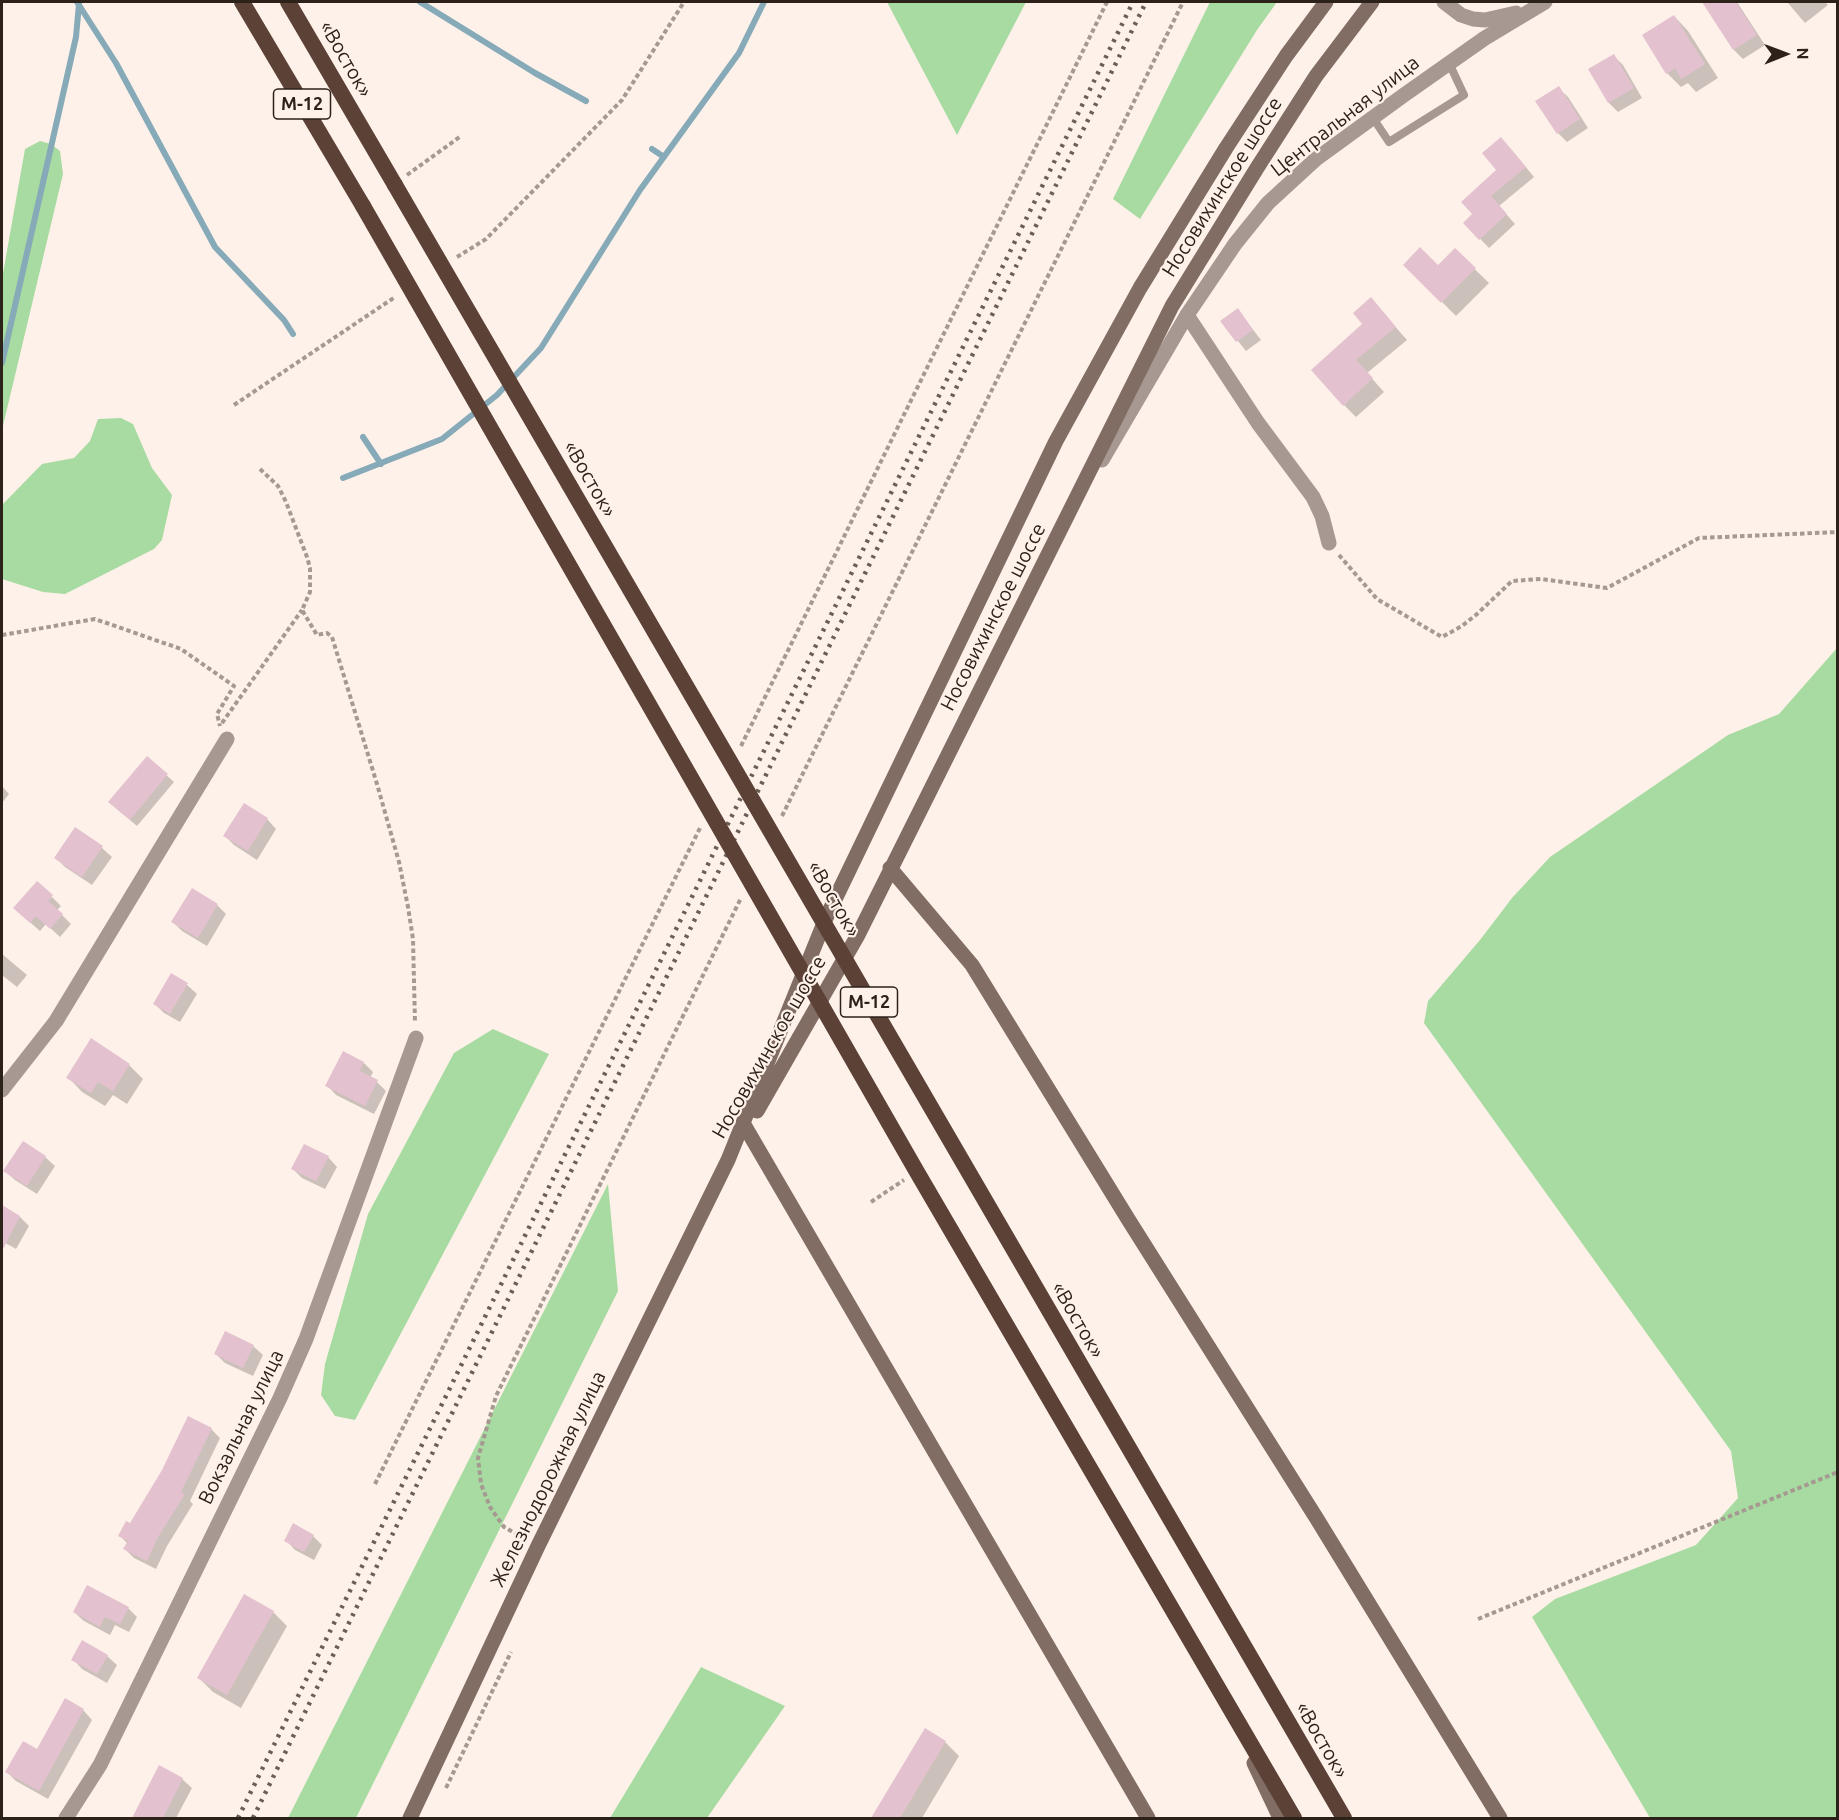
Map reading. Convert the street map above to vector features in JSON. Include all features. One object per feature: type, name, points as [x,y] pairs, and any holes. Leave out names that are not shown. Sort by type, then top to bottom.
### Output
[{"type":"highway","name":"М-12","points":[[242,2],[363,206],[917,1172],[1294,1818]]},
{"type":"highway","name":"«Восток»","points":[[288,2],[1344,1818]]},
{"type":"main road","name":"Носовихинское шоссе","points":[[728,1160],[745,1125],[826,918],[1056,441],[1140,288],[1286,56],[1326,2]]},
{"type":"main road","name":"Носовихинское шоссе","points":[[745,1125],[858,935],[1172,306],[1316,76],[1372,2]]},
{"type":"main road","points":[[890,868],[972,965],[1500,1818]]},
{"type":"main road","points":[[745,1125],[1148,1818]]},
{"type":"main road","name":"Железнодорожная улица","points":[[410,1818],[538,1546],[728,1160]]},
{"type":"main road","points":[[1225,1700],[1280,1818]]},
{"type":"street","points":[[1444,2],[1461,15],[1485,20],[1539,5]]},
{"type":"street","name":"Центральная улица","points":[[1054,543],[1187,315],[1235,244],[1268,203],[1316,159],[1449,63],[1539,5]]},
{"type":"street","points":[[1187,315],[1258,423],[1313,497],[1322,516],[1329,543]]},
{"type":"street","points":[[2,1090],[56,1021],[224,733]]},
{"type":"street","name":"Вокзальная улица","points":[[66,1818],[99,1765],[280,1398],[306,1339],[416,1038]]},
{"type":"lane","points":[[1373,118],[1389,142],[1464,95],[1449,63]]},
{"type":"path","points":[[456,258],[486,239],[622,100],[684,2]]},
{"type":"path","points":[[782,817],[1183,2]]},
{"type":"path","points":[[395,184],[461,136]]},
{"type":"path","points":[[234,405],[395,296]]},
{"type":"path","points":[[224,733],[302,610],[310,592],[310,568],[307,556],[286,502],[278,486],[260,470]]},
{"type":"path","points":[[1329,543],[1377,599],[1442,637],[1477,614],[1512,581],[1540,579],[1607,588],[1699,538],[1838,532]]},
{"type":"path","points":[[302,610],[317,635],[327,633],[336,645],[399,862],[413,939],[415,975],[413,1003],[416,1038]]},
{"type":"path","points":[[2,635],[95,619],[181,648],[234,686],[217,714],[224,733]]},
{"type":"path","points":[[538,1546],[504,1527],[490,1507],[481,1484],[478,1458],[496,1396],[744,892]]},
{"type":"path","points":[[871,1202],[917,1172]]},
{"type":"path","points":[[1478,1619],[1838,1472]]},
{"type":"path","points":[[441,1798],[511,1652]]},
{"type":"green space","points":[[887,2],[1026,2],[957,135]]},
{"type":"green space","points":[[1210,2],[1277,2],[1257,30],[1140,219],[1113,199]]},
{"type":"green space","points":[[40,141],[51,144],[60,151],[63,174],[2,430],[2,279],[25,149]]},
{"type":"green space","points":[[121,418],[133,424],[152,468],[172,495],[162,540],[154,549],[65,594],[43,592],[2,579],[2,505],[42,464],[74,458],[90,441],[98,419]]},
{"type":"green space","points":[[1837,648],[1837,1818],[1650,1818],[1532,1617],[1555,1599],[1696,1545],[1738,1498],[1731,1451],[1424,1023],[1428,1001],[1512,898],[1550,857],[1728,735],[1779,714]]},
{"type":"green space","points":[[493,1029],[549,1054],[355,1420],[335,1416],[321,1395],[325,1364],[368,1214],[454,1053]]},
{"type":"green space","points":[[608,1184],[618,1291],[356,1818],[288,1818]]},
{"type":"green space","points":[[701,1667],[785,1706],[707,1818],[610,1818]]},
{"type":"building","points":[[1702,2],[1736,2],[1757,35],[1733,50]]},
{"type":"building","points":[[1674,15],[1705,64],[1681,79],[1675,68],[1666,74],[1642,35]]},
{"type":"building","points":[[1614,54],[1634,88],[1608,103],[1588,69]]},
{"type":"building","points":[[1559,86],[1580,119],[1557,134],[1535,101]]},
{"type":"building","points":[[1501,137],[1526,167],[1491,196],[1507,214],[1479,240],[1463,223],[1472,214],[1461,202],[1496,170],[1482,153]]},
{"type":"building","points":[[1420,247],[1438,265],[1455,248],[1476,268],[1441,303],[1403,265]]},
{"type":"building","points":[[1371,297],[1396,327],[1356,360],[1373,378],[1343,406],[1311,370],[1362,324],[1353,313]]},
{"type":"building","points":[[1238,308],[1253,330],[1236,342],[1220,321]]},
{"type":"building","points":[[147,756],[168,774],[130,820],[108,802]]},
{"type":"building","points":[[244,803],[268,818],[248,851],[223,836]]},
{"type":"building","points":[[75,827],[103,846],[82,877],[54,858]]},
{"type":"building","points":[[37,881],[53,895],[48,901],[63,914],[50,929],[36,916],[30,923],[13,908]]},
{"type":"building","points":[[192,888],[218,904],[198,938],[171,922]]},
{"type":"building","points":[[171,973],[188,983],[170,1014],[153,1004]]},
{"type":"building","points":[[91,1038],[130,1064],[113,1091],[98,1082],[91,1093],[66,1078]]},
{"type":"building","points":[[343,1051],[364,1062],[360,1071],[378,1080],[365,1106],[325,1086]]},
{"type":"building","points":[[23,1141],[46,1156],[27,1186],[3,1171]]},
{"type":"building","points":[[304,1144],[329,1156],[316,1181],[291,1169]]},
{"type":"building","points":[[2,1205],[20,1216],[2,1251]]},
{"type":"building","points":[[225,1331],[254,1345],[243,1368],[214,1354]]},
{"type":"building","points":[[188,1416],[212,1428],[181,1492],[185,1494],[158,1537],[147,1561],[123,1549],[128,1541],[118,1536],[126,1521],[130,1523],[162,1470]]},
{"type":"building","points":[[293,1523],[314,1535],[304,1552],[284,1541]]},
{"type":"building","points":[[87,1585],[129,1607],[120,1624],[105,1617],[100,1627],[73,1612]]},
{"type":"building","points":[[244,1594],[274,1611],[227,1695],[197,1678]]},
{"type":"building","points":[[82,1640],[108,1655],[97,1674],[71,1660]]},
{"type":"building","points":[[65,1698],[84,1709],[39,1791],[5,1772],[23,1741],[37,1749]]},
{"type":"building","points":[[925,1728],[946,1741],[900,1818],[871,1818]]},
{"type":"building","points":[[159,1765],[183,1778],[163,1818],[132,1818]]},
{"type":"waterway","points":[[77,2],[116,63],[215,247],[284,320],[293,334]]},
{"type":"waterway","points":[[420,2],[535,73],[586,101]]},
{"type":"waterway","points":[[343,478],[442,439],[497,395],[541,348],[640,190],[739,53],[764,2]]},
{"type":"waterway","points":[[2,363],[76,37],[79,4]]},
{"type":"waterway","points":[[652,149],[664,157]]},
{"type":"waterway","points":[[363,437],[381,464]]},
{"type":"railway","points":[[238,1818],[1133,2]]},
{"type":"railway","points":[[253,1818],[1146,2]]}]
